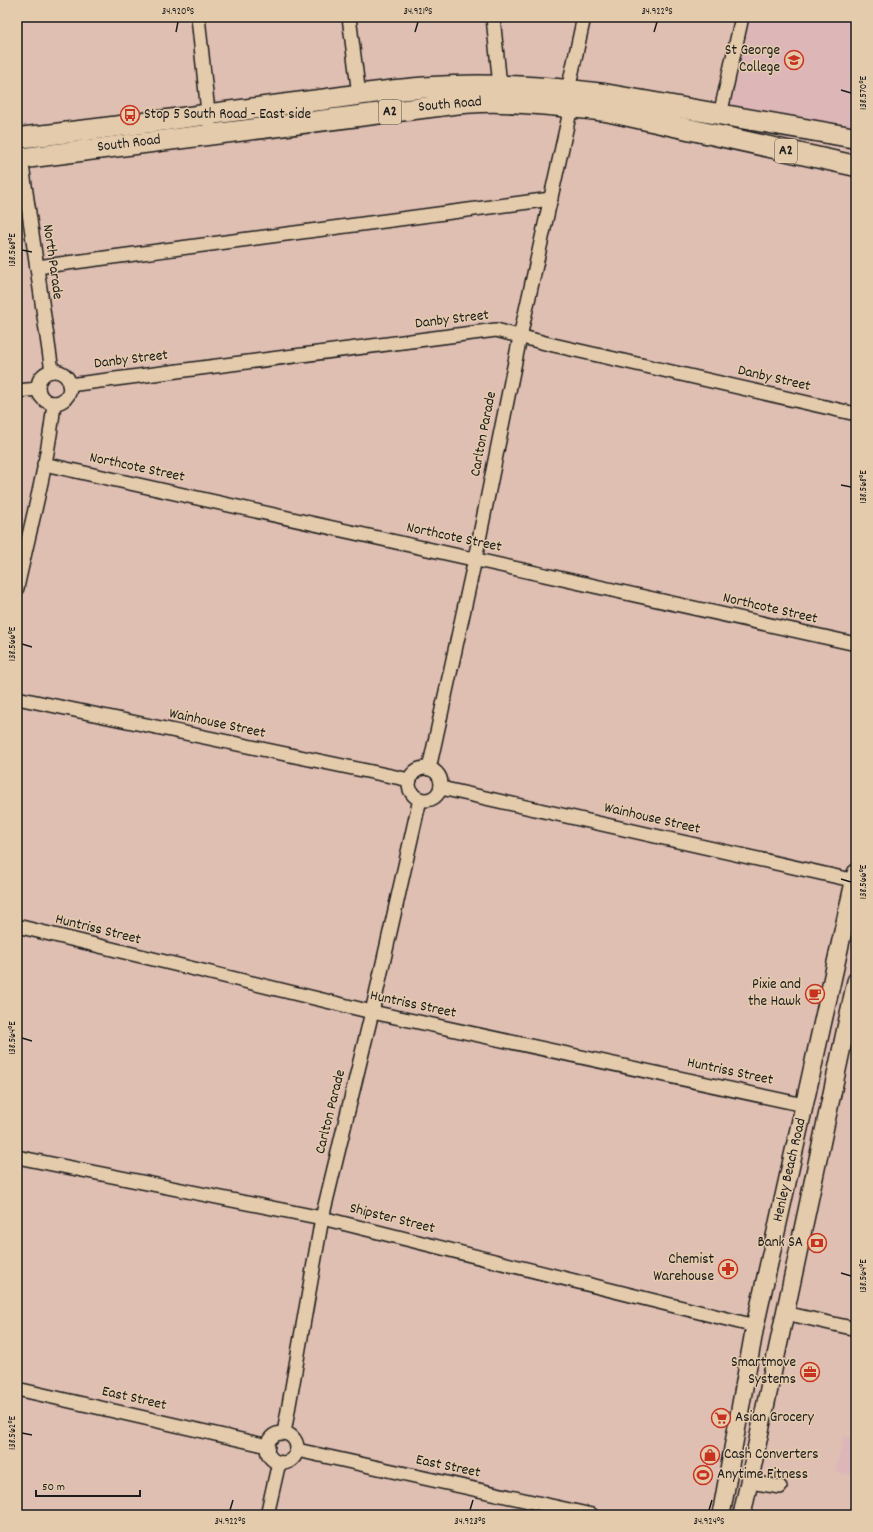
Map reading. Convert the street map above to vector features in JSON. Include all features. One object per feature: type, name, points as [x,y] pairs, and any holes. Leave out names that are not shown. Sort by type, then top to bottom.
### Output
[{"type":"highway","name":"South Road","points":[[17,138],[85,131],[209,113],[426,87],[500,86],[570,98],[606,111],[856,166]]},
{"type":"highway","name":"South Road","points":[[18,155],[209,134],[469,102],[502,102],[570,98],[627,98],[856,138]]},
{"type":"highway","points":[[716,135],[720,115]]},
{"type":"main road","name":"Henley Beach Road","points":[[721,1515],[755,1326],[855,878]]},
{"type":"main road","name":"Henley Beach Road","points":[[742,1515],[856,981]]},
{"type":"street","points":[[198,17],[209,113],[209,134]]},
{"type":"street","points":[[349,17],[359,95]]},
{"type":"street","points":[[493,17],[500,86]]},
{"type":"street","name":"Carlton Parade","points":[[429,769],[475,559],[520,337],[551,199],[584,17]]},
{"type":"street","points":[[720,115],[742,17]]},
{"type":"street","name":"North Parade","points":[[18,155],[37,267],[52,371]]},
{"type":"street","points":[[37,267],[551,199]]},
{"type":"street","name":"Danby Street","points":[[69,385],[496,330],[520,337],[856,414]]},
{"type":"street","points":[[52,371],[60,372],[64,375],[69,385],[67,396],[61,401],[54,403],[45,401],[38,389],[38,384],[43,375],[52,371]]},
{"type":"street","points":[[17,391],[38,389]]},
{"type":"street","points":[[17,588],[44,464],[54,403]]},
{"type":"street","name":"Northcote Street","points":[[44,464],[856,644]]},
{"type":"street","name":"Wainhouse Street","points":[[17,698],[410,780]]},
{"type":"street","points":[[420,769],[429,769],[436,772],[440,780],[440,788],[436,795],[429,800],[420,800],[413,795],[410,788],[410,780],[414,773],[420,769]]},
{"type":"street","name":"Wainhouse Street","points":[[440,788],[855,878]]},
{"type":"street","name":"Carlton Parade","points":[[284,1433],[322,1218],[372,1012],[420,800]]},
{"type":"street","name":"Huntriss Street","points":[[17,926],[372,1012],[804,1105]]},
{"type":"street","name":"Shipster Street","points":[[17,1157],[322,1218],[755,1326]]},
{"type":"street","points":[[785,1313],[856,1329]]},
{"type":"street","name":"East Street","points":[[17,1389],[268,1446]]},
{"type":"street","points":[[284,1433],[290,1435],[294,1439],[297,1444],[297,1450],[290,1460],[279,1462],[270,1456],[268,1446],[273,1436],[284,1433]]},
{"type":"street","name":"East Street","points":[[297,1450],[592,1515]]},
{"type":"street","points":[[267,1515],[279,1462]]},
{"type":"street","points":[[750,1482],[780,1487]]},
{"type":"shaded area","name":"St George College","points":[[742,17],[856,17],[856,139],[720,115]]},
{"type":"shaded area","points":[[844,1436],[856,1439],[856,1477],[835,1472]]},
{"type":"place","name":"St George College","points":[[794,60]]},
{"type":"place","name":"Stop 5 South Road - East side","points":[[130,115]]},
{"type":"place","name":"Pixie and the Hawk","points":[[815,994]]},
{"type":"place","name":"Bank SA","points":[[817,1243]]},
{"type":"place","name":"Chemist Warehouse","points":[[728,1269]]},
{"type":"place","name":"Smartmove Systems","points":[[810,1372]]},
{"type":"place","name":"Asian Grocery","points":[[721,1418]]},
{"type":"place","name":"Cash Converters","points":[[710,1455]]},
{"type":"place","name":"Anytime Fitness","points":[[703,1475]]}]
